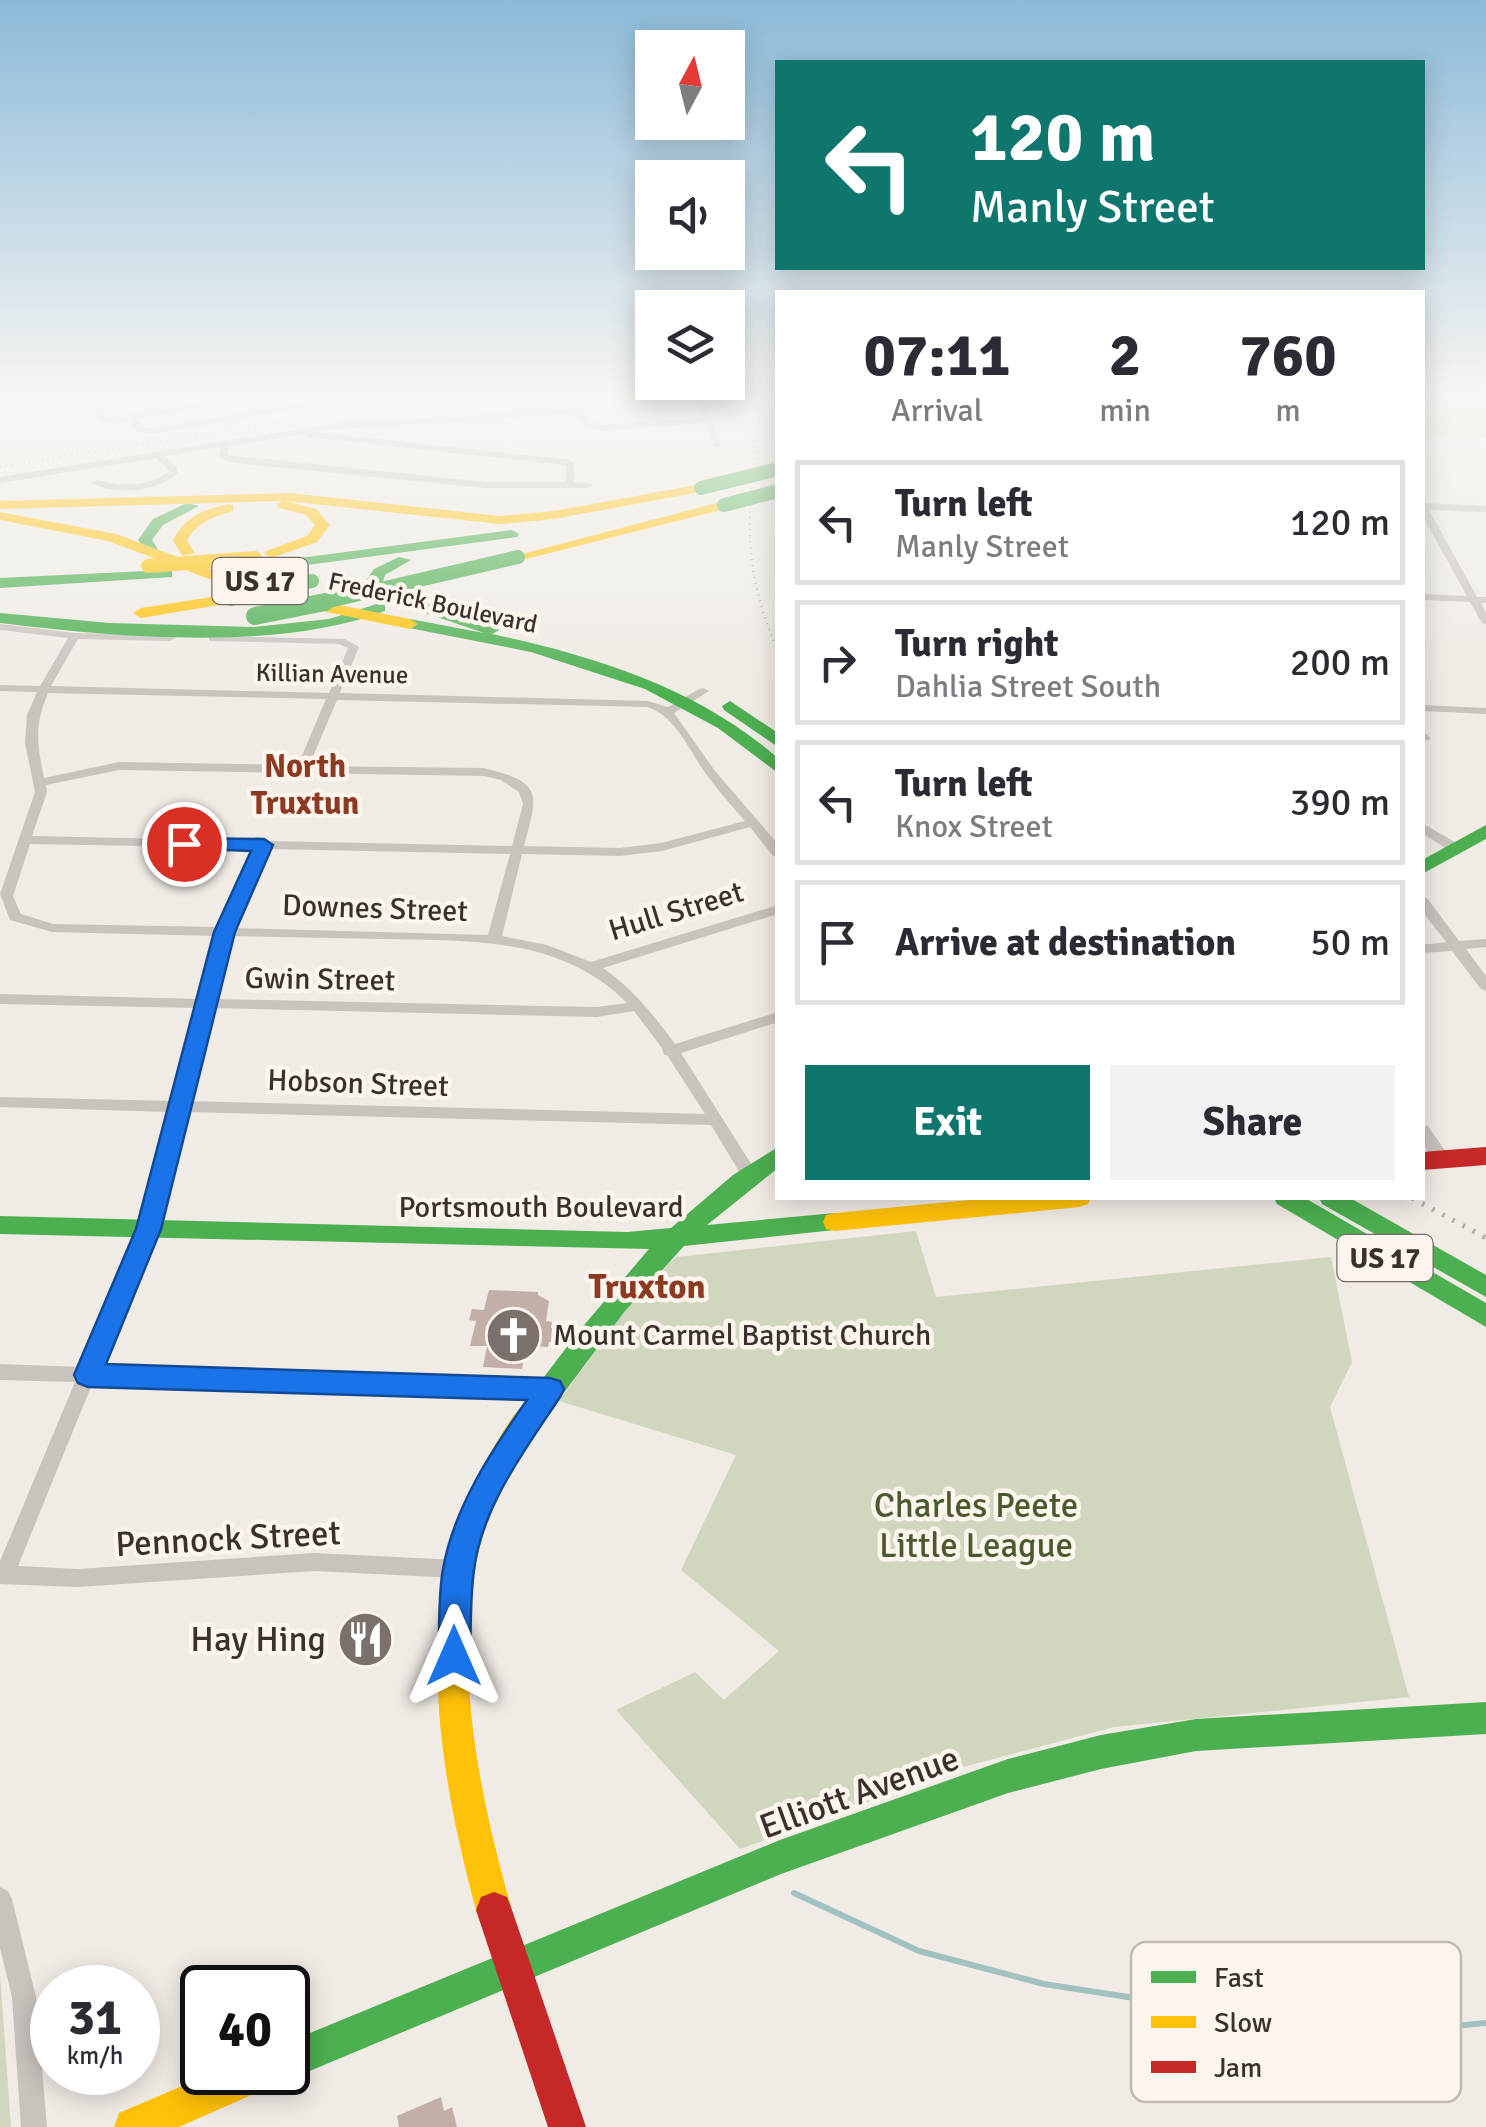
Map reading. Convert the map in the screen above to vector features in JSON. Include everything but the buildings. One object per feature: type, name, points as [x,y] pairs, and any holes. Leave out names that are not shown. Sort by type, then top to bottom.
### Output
[{"type":"main road","points":[[0,505],[251,497]]},
{"type":"main road","points":[[153,557],[156,523],[207,502],[256,497]]},
{"type":"main road","points":[[267,497],[346,500],[443,517],[500,520],[702,497]]},
{"type":"main road","points":[[10,578],[153,557],[259,562],[525,532],[705,497]]},
{"type":"main road","points":[[0,595],[54,610],[108,614],[174,610],[404,560],[563,532],[707,497]]},
{"type":"main road","points":[[0,616],[131,623],[255,616],[364,595],[518,557],[708,497]]},
{"type":"main road","name":"Frederick Boulevard","points":[[0,505],[86,520],[153,557],[188,553],[271,585],[608,668],[743,736],[775,765]]},
{"type":"main road","points":[[188,553],[180,540],[186,526],[207,514],[232,508],[296,507],[312,512],[323,522],[322,530],[312,539],[259,562]]},
{"type":"main road","name":"Frederick Boulevard","points":[[0,516],[86,531],[230,585],[491,630],[608,656],[680,703],[775,741]]},
{"type":"main road","points":[[404,560],[376,575],[372,584],[375,591],[491,630]]},
{"type":"main road","points":[[0,616],[86,628],[260,632],[304,629],[371,612]]},
{"type":"main road","points":[[1425,866],[1486,831]]},
{"type":"main road","points":[[1432,1160],[1486,1156]]},
{"type":"main road","points":[[568,2127],[474,1833],[464,1781],[454,1656],[458,1569],[486,1488],[604,1314],[669,1241],[749,1174],[775,1158]]},
{"type":"main road","name":"Portsmouth Boulevard","points":[[0,1225],[669,1241],[1060,1200]]},
{"type":"main road","name":"US 17","points":[[1289,1200],[1486,1316]]},
{"type":"main road","name":"US 17","points":[[1335,1200],[1486,1287]]},
{"type":"main road","name":"Elliott Avenue","points":[[310,2052],[515,1964],[864,1824],[1102,1752],[1292,1726],[1486,1718]]},
{"type":"main road","points":[[134,2127],[208,2095]]},
{"type":"street","points":[[1425,507],[1486,509]]},
{"type":"street","points":[[1425,510],[1480,599],[1486,621]]},
{"type":"street","points":[[1425,597],[1480,599]]},
{"type":"street","points":[[0,627],[74,636],[352,644],[353,653],[302,770]]},
{"type":"street","name":"Downes Street","points":[[74,636],[44,690],[31,729],[33,756],[41,782],[24,840],[6,876],[6,904],[15,917],[32,925],[494,940],[537,948],[610,978],[638,1006],[749,1174]]},
{"type":"street","name":"Killian Avenue","points":[[0,688],[680,703]]},
{"type":"street","points":[[680,703],[752,823],[775,850]]},
{"type":"street","points":[[1425,708],[1486,710]]},
{"type":"street","points":[[41,782],[119,766],[484,772],[505,776],[520,784],[529,797],[494,940]]},
{"type":"street","points":[[24,840],[643,850],[752,823]]},
{"type":"street","points":[[1425,829],[1456,848]]},
{"type":"street","points":[[2,1575],[148,1229],[224,932],[264,845]]},
{"type":"street","points":[[1425,905],[1486,986]]},
{"type":"street","name":"Hull Street","points":[[590,968],[775,910]]},
{"type":"street","points":[[1425,949],[1486,943]]},
{"type":"street","name":"Gwin Street","points":[[0,998],[597,1012],[638,1006]]},
{"type":"street","points":[[668,1051],[775,1018]]},
{"type":"street","name":"Hobson Street","points":[[0,1102],[715,1120]]},
{"type":"street","points":[[0,1372],[550,1389]]},
{"type":"street","name":"Pennock Street","points":[[2,1575],[78,1578],[314,1562],[458,1569]]},
{"type":"street","points":[[0,1899],[24,1997],[34,2127]]},
{"type":"green space","name":"Charles Peete Little League","points":[[916,1231],[936,1297],[1331,1257],[1352,1362],[1330,1407],[1409,1697],[1114,1727],[963,1767],[740,1849],[616,1710],[695,1672],[724,1700],[779,1651],[681,1570],[736,1455],[559,1401],[649,1278],[677,1257]]},
{"type":"green space","points":[[0,1974],[11,2127],[0,2127]]},
{"type":"waterway","points":[[794,1893],[919,1951],[1044,1984],[1131,1997]]},
{"type":"waterway","points":[[1461,2025],[1486,2023]]},
{"type":"railway","points":[[751,497],[751,555],[756,585],[775,643]]},
{"type":"railway","points":[[1416,1200],[1486,1238]]},
{"type":"traffic: fast","points":[[724,505],[754,497]]},
{"type":"traffic: fast","points":[[152,551],[145,540],[158,522],[192,506]]},
{"type":"traffic: fast","points":[[262,567],[512,534]]},
{"type":"traffic: fast","points":[[255,616],[363,595],[518,557]]},
{"type":"traffic: fast","points":[[404,560],[379,572],[372,584],[375,591],[491,630]]},
{"type":"traffic: fast","points":[[0,583],[167,574]]},
{"type":"traffic: fast","points":[[231,599],[312,581]]},
{"type":"traffic: fast","points":[[0,618],[254,632],[330,624],[380,608]]},
{"type":"traffic: fast","points":[[410,624],[573,658],[651,685],[724,724],[775,765]]},
{"type":"traffic: fast","points":[[730,706],[775,740]]},
{"type":"traffic: fast","points":[[1425,866],[1486,831]]},
{"type":"traffic: fast","points":[[535,1410],[644,1271],[707,1210],[775,1158]]},
{"type":"traffic: fast","points":[[1289,1200],[1486,1316]]},
{"type":"traffic: fast","points":[[1334,1200],[1486,1287]]},
{"type":"traffic: fast","points":[[0,1225],[627,1242],[835,1222]]},
{"type":"traffic: fast","points":[[310,2052],[780,1857],[1008,1776],[1101,1752],[1196,1735],[1486,1718]]},
{"type":"traffic: slow","points":[[0,505],[281,497]]},
{"type":"traffic: slow","points":[[292,497],[500,520],[554,515],[651,497]]},
{"type":"traffic: slow","points":[[271,554],[312,539],[323,525],[311,512],[284,505]]},
{"type":"traffic: slow","points":[[518,557],[724,505]]},
{"type":"traffic: slow","points":[[188,553],[180,541],[188,527],[206,515],[228,508]]},
{"type":"traffic: slow","points":[[0,516],[111,537],[268,596],[410,624]]},
{"type":"traffic: slow","points":[[148,566],[255,558]]},
{"type":"traffic: slow","points":[[141,613],[231,599]]},
{"type":"traffic: slow","points":[[835,1222],[1059,1200]]},
{"type":"traffic: slow","points":[[494,1910],[463,1775],[453,1675],[454,1627],[458,1580],[479,1504],[495,1471],[535,1410]]},
{"type":"traffic: slow","points":[[133,2127],[207,2095]]},
{"type":"traffic: jam","points":[[1425,1161],[1486,1156]]},
{"type":"traffic: jam","points":[[494,1910],[567,2127]]},
{"type":"place","name":"Mount Carmel Baptist Church","points":[[514,1335]]},
{"type":"place","name":"Hay Hing","points":[[365,1639]]},
{"type":"district","name":"North Truxtun","points":[[305,784]]},
{"type":"district","name":"Truxton","points":[[647,1286]]},
{"type":"route","points":[[184,844],[264,845],[224,932],[148,1229],[88,1375],[550,1389],[504,1456],[474,1515],[458,1569],[454,1656]]}]
